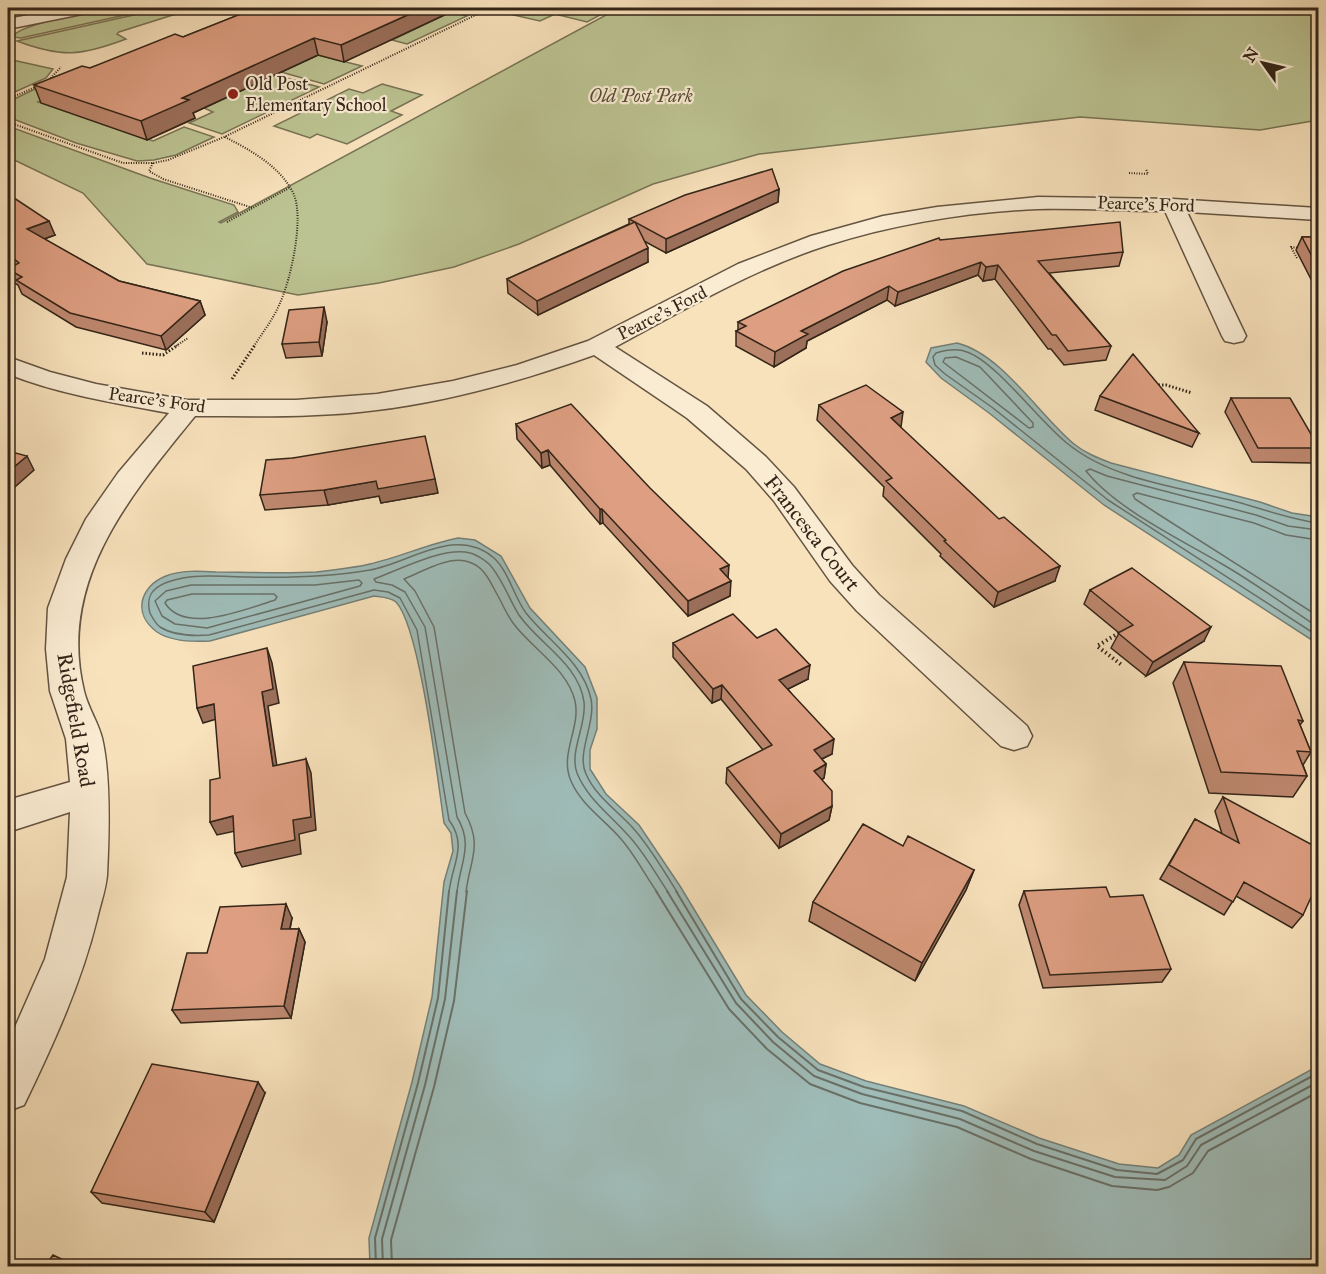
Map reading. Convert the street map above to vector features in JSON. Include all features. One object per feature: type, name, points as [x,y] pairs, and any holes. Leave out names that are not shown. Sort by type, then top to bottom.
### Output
[{"type":"street","points":[[8,24],[87,8]]},
{"type":"street","name":"Pearce's Ford","points":[[8,365],[41,378],[95,392],[187,408],[296,408],[377,402],[453,389],[526,371],[597,346],[746,269],[819,241],[883,223],[938,213],[1038,203],[1095,202],[1173,205],[1318,214]]},
{"type":"street","points":[[1173,205],[1234,336]]},
{"type":"street","name":"Francesca Court","points":[[597,346],[697,412],[736,444],[784,494],[841,573],[868,603],[1014,736]]},
{"type":"street","name":"Ridgefield Road","points":[[8,1089],[35,1035],[66,959],[87,877],[89,792],[84,740],[68,691],[63,649],[64,608],[81,559],[101,519],[128,479],[187,408]]},
{"type":"street","points":[[8,816],[89,792]]},
{"type":"path","points":[[8,122],[123,163],[153,163],[181,156],[224,137],[490,8]]},
{"type":"path","points":[[8,99],[50,80],[62,68]]},
{"type":"path","points":[[224,137],[264,160],[296,197],[298,218],[280,304],[226,387]]},
{"type":"path","points":[[153,163],[149,171],[163,179],[253,208]]},
{"type":"path","points":[[1129,173],[1148,174],[1146,169]]},
{"type":"path","points":[[227,222],[289,188]]},
{"type":"path","points":[[1297,258],[1291,247],[1308,248]]},
{"type":"path","points":[[142,353],[163,355],[188,338]]},
{"type":"path","points":[[1150,386],[1166,385],[1192,393]]},
{"type":"path","points":[[1119,633],[1097,646],[1123,666]]},
{"type":"green space","points":[[115,8],[157,8],[21,38],[12,37],[18,32],[44,22]]},
{"type":"green space","points":[[165,8],[195,8],[119,32],[117,34],[126,39],[84,52],[59,52],[17,41]]},
{"type":"green space","points":[[497,8],[613,8],[587,22],[555,14],[540,21],[492,10]]},
{"type":"green space","name":"Old Post Park","points":[[619,8],[1318,8],[1318,120],[1260,130],[1080,117],[759,154],[653,184],[519,244],[454,267],[379,283],[298,295],[147,264],[83,193],[8,157],[8,126],[150,178],[234,205],[238,212],[219,222],[221,223]]},
{"type":"green space","points":[[451,12],[467,16],[407,44],[392,40]]},
{"type":"green space","points":[[318,55],[362,66],[324,84],[281,72]]},
{"type":"green space","points":[[8,59],[53,69],[46,78],[8,95]]},
{"type":"green space","points":[[276,75],[319,87],[222,134],[189,123],[213,112],[204,108]]},
{"type":"green space","points":[[382,84],[422,95],[391,111],[402,115],[347,144],[317,134],[310,138],[274,126],[349,89],[363,93]]},
{"type":"green space","points":[[43,85],[69,89],[38,102],[153,141],[184,127],[214,137],[176,155],[137,161],[76,143],[8,117],[8,102]]},
{"type":"water","points":[[957,343],[989,359],[1019,386],[1060,431],[1078,447],[1092,455],[1111,463],[1260,502],[1292,513],[1318,517],[1318,644],[1104,505],[989,413],[941,378],[926,362],[931,348]]},
{"type":"water","points":[[458,538],[475,540],[501,556],[530,608],[585,667],[597,698],[597,729],[590,750],[590,769],[606,794],[639,825],[680,886],[746,995],[782,1032],[820,1064],[866,1081],[964,1106],[1039,1138],[1119,1164],[1158,1168],[1179,1155],[1191,1135],[1318,1066],[1318,1266],[370,1266],[369,1238],[412,1082],[432,997],[444,882],[453,851],[451,833],[444,823],[427,706],[413,641],[405,617],[394,600],[374,596],[210,641],[190,641],[176,640],[157,632],[144,617],[142,601],[150,586],[166,576],[178,573],[197,571],[291,573],[337,570],[381,561]]},
{"type":"building","points":[[256,8],[423,8],[341,45],[314,38],[182,98],[189,100],[141,121],[34,85],[82,66],[90,68],[175,34],[183,37]]},
{"type":"building","points":[[772,169],[779,189],[666,239],[629,219],[685,195]]},
{"type":"building","points":[[8,194],[49,221],[27,229],[119,281],[200,301],[161,336],[70,313],[16,280],[22,277],[8,269],[19,263],[8,254]]},
{"type":"building","points":[[635,222],[648,248],[537,301],[507,279]]},
{"type":"building","points":[[1120,222],[1123,252],[1038,261],[1111,346],[1068,351],[1056,335],[1052,335],[998,265],[986,267],[981,262],[898,292],[889,286],[801,331],[808,334],[775,352],[736,331],[746,326],[738,322],[843,271],[939,238],[940,240]]},
{"type":"building","points":[[1302,237],[1318,237],[1318,268]]},
{"type":"building","points":[[324,307],[319,342],[282,344],[289,310]]},
{"type":"building","points":[[1133,354],[1199,433],[1100,396]]},
{"type":"building","points":[[866,385],[903,412],[891,418],[999,519],[1004,517],[1060,566],[998,592],[886,481],[892,478],[819,405]]},
{"type":"building","points":[[1231,398],[1290,398],[1318,448],[1258,448]]},
{"type":"building","points":[[571,404],[650,488],[729,565],[720,569],[731,581],[688,601],[600,509],[548,450],[541,453],[516,424]]},
{"type":"building","points":[[425,436],[435,479],[378,489],[376,481],[324,490],[260,495],[266,460],[293,458]]},
{"type":"building","points":[[8,451],[27,456],[8,472]]},
{"type":"building","points":[[1132,568],[1211,627],[1153,662],[1118,633],[1133,625],[1090,590]]},
{"type":"building","points":[[733,614],[757,638],[776,629],[810,665],[779,680],[834,739],[814,750],[826,764],[814,771],[832,791],[832,806],[781,834],[727,768],[772,745],[722,685],[713,689],[673,643]]},
{"type":"building","points":[[267,648],[273,689],[262,692],[273,766],[306,759],[311,817],[293,820],[295,840],[235,853],[233,816],[210,822],[210,780],[220,778],[214,704],[197,708],[193,666]]},
{"type":"building","points":[[1184,662],[1281,666],[1303,721],[1298,720],[1311,752],[1297,751],[1307,776],[1221,772]]},
{"type":"building","points":[[1223,797],[1318,848],[1318,882],[1303,915],[1244,882],[1233,902],[1169,865],[1195,819],[1239,843]]},
{"type":"building","points":[[863,824],[903,846],[908,836],[974,870],[922,963],[813,902]]},
{"type":"building","points":[[1106,887],[1110,897],[1143,895],[1171,969],[1050,975],[1024,891]]},
{"type":"building","points":[[286,904],[281,929],[299,929],[284,1006],[172,1010],[187,953],[207,953],[220,907]]},
{"type":"building","points":[[152,1064],[258,1082],[205,1212],[91,1192]]},
{"type":"building","points":[[53,1255],[76,1266],[45,1266]]},
{"type":"place","name":"Old Post Elementary School","points":[[233,94]]}]
